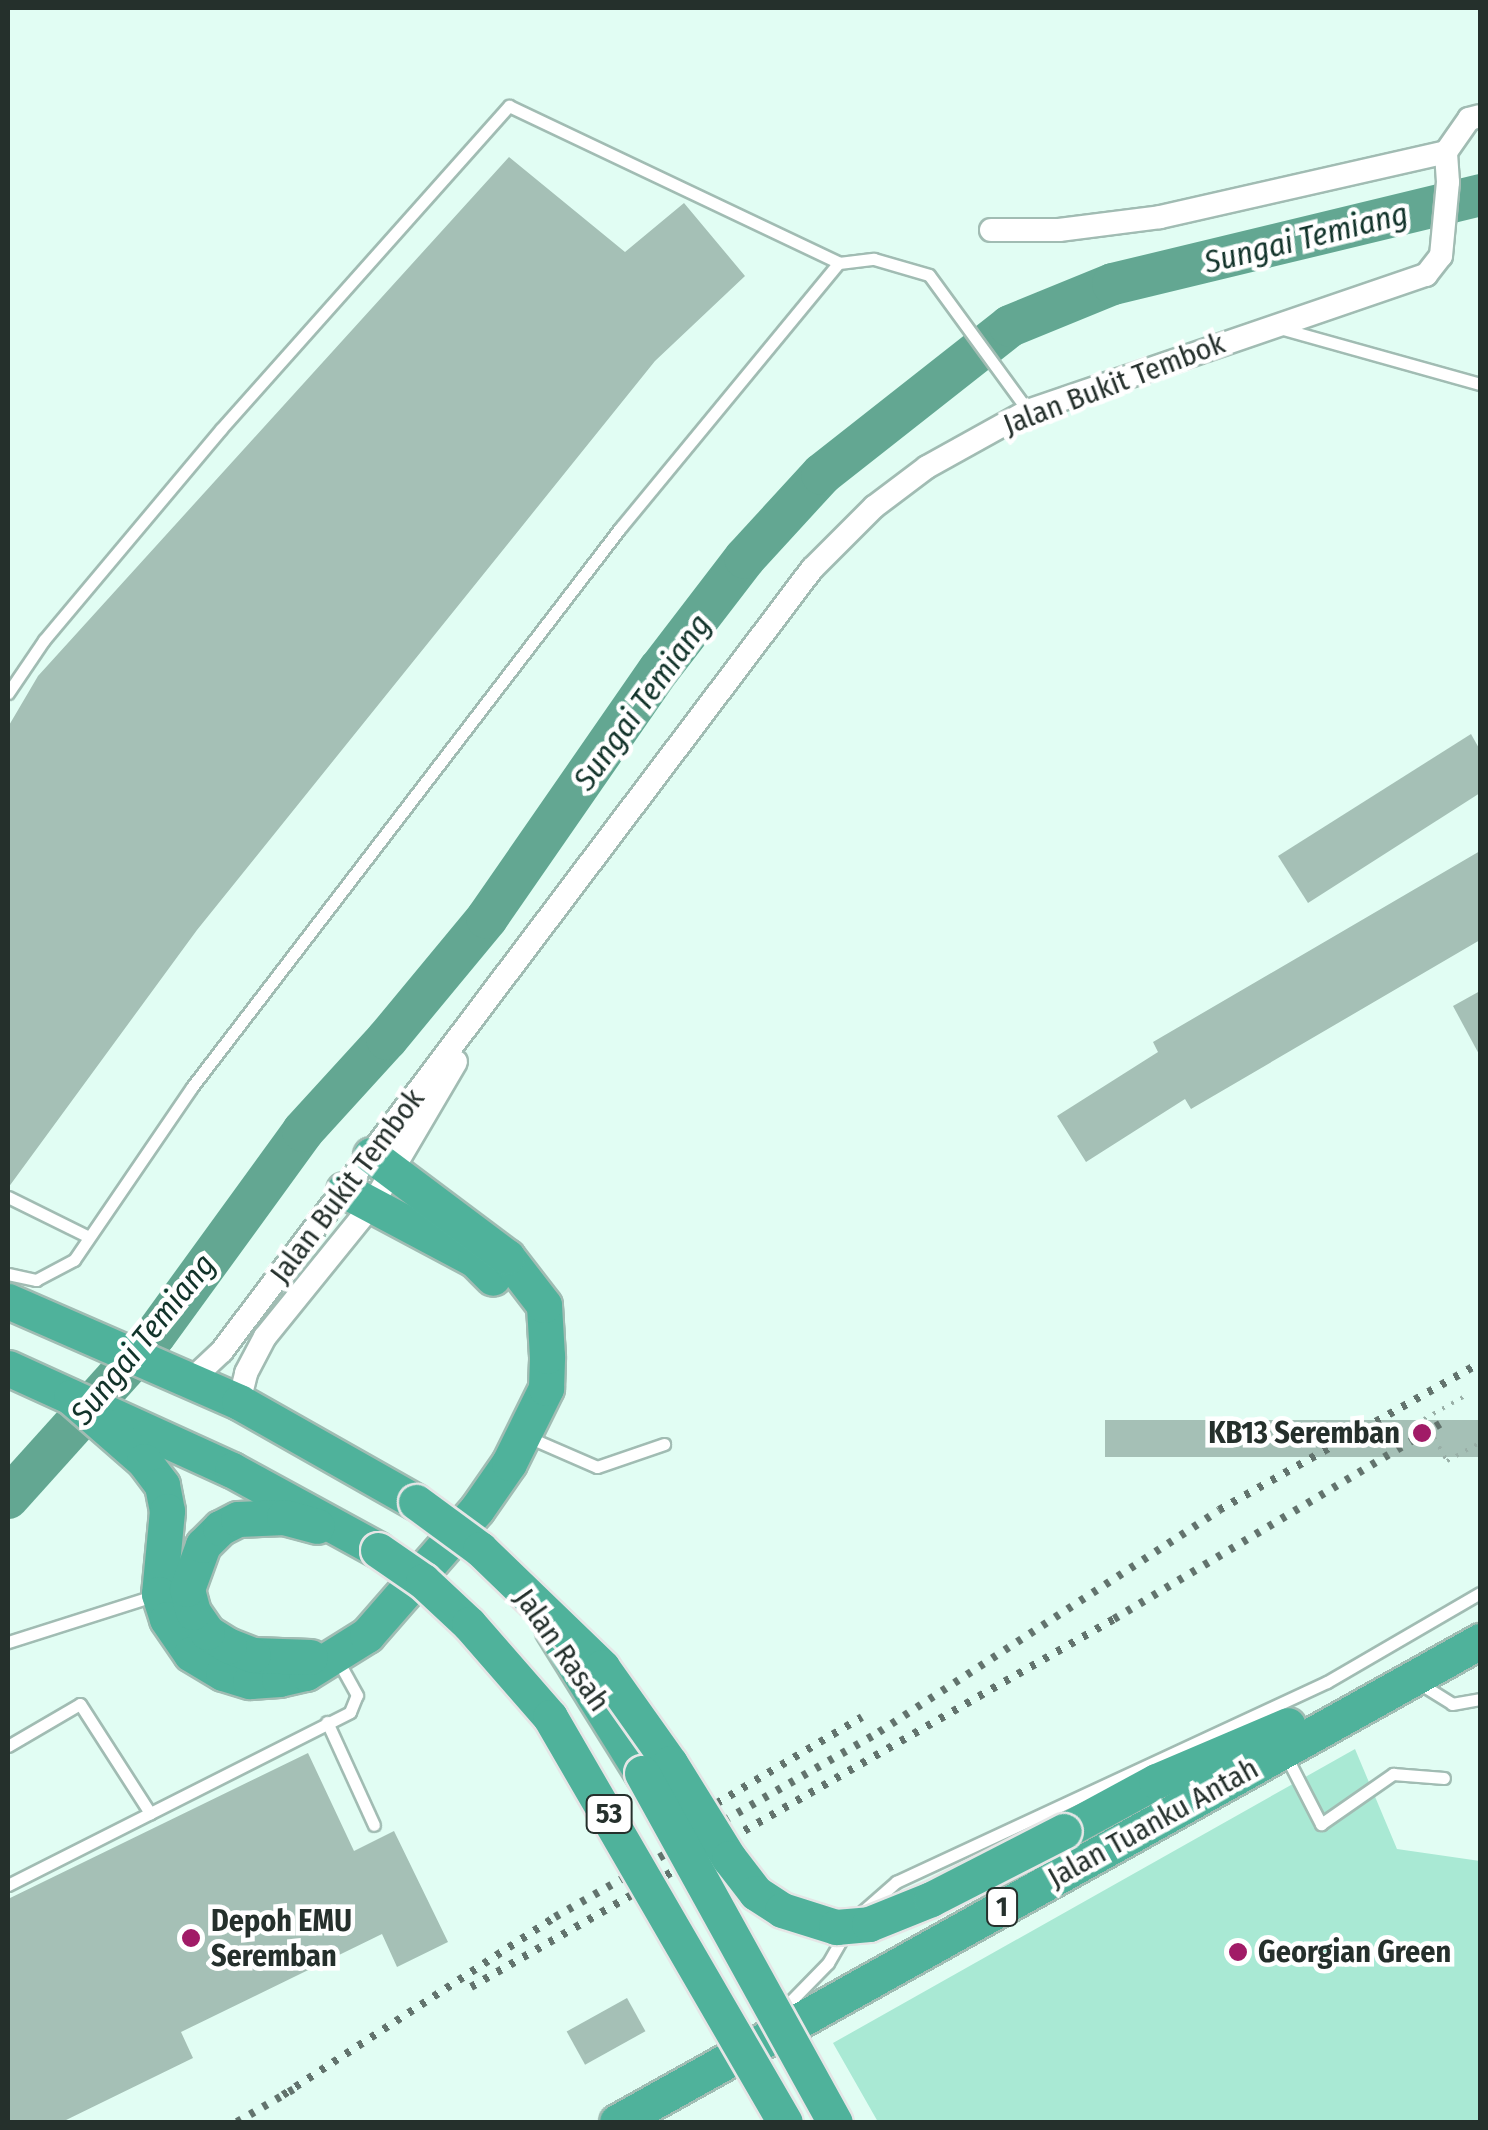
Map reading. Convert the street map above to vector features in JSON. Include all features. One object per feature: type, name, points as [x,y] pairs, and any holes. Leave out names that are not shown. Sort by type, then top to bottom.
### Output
[{"type":"highway","points":[[118,1427],[162,1486],[168,1511],[159,1594],[167,1619],[190,1654],[223,1674],[250,1681],[279,1680],[336,1657],[367,1634],[465,1523],[524,1434],[546,1388],[548,1356],[544,1304],[507,1257],[382,1164]]},
{"type":"highway","points":[[358,1197],[475,1260],[518,1303],[548,1356]]},
{"type":"highway","name":"Jalan Rasah","points":[[8,1301],[239,1402],[416,1502],[480,1549],[534,1600],[642,1772],[835,2122]]},
{"type":"highway","name":"Jalan Rasah","points":[[8,1368],[56,1390],[118,1427],[249,1478],[368,1543],[423,1581],[469,1624],[550,1717],[785,2122]]},
{"type":"highway","points":[[336,1657],[253,1655],[229,1646],[208,1632],[193,1612],[187,1589],[203,1545],[220,1528],[238,1519],[284,1518],[368,1543]]},
{"type":"highway","points":[[534,1600],[602,1667],[756,1893],[808,1922],[836,1927],[895,1917],[1156,1781],[1285,1726],[1402,1684]]},
{"type":"highway","name":"Jalan Tuanku Antah","points":[[616,2122],[1480,1641]]},
{"type":"street","points":[[991,230],[1059,230],[1160,218],[1446,152],[1469,119],[1480,116]]},
{"type":"street","name":"Jalan Bukit Tembok","points":[[239,1402],[246,1373],[265,1337],[499,985],[812,569],[874,507],[927,467],[1028,411],[1426,274],[1442,256],[1448,182],[1446,152]]},
{"type":"street","name":"Jalan Bukit Tembok","points":[[176,1376],[222,1351],[358,1197]]},
{"type":"lane","points":[[8,693],[44,640],[221,429],[509,106],[839,263],[874,259],[928,275],[1028,411]]},
{"type":"lane","points":[[8,1274],[36,1280],[74,1260],[192,1086],[597,558],[839,263]]},
{"type":"lane","points":[[1270,325],[1480,384]]},
{"type":"lane","points":[[8,1198],[89,1237]]},
{"type":"lane","points":[[524,1434],[597,1467],[664,1444]]},
{"type":"lane","points":[[722,2064],[766,2028],[828,1963],[858,1913],[896,1882],[1327,1682],[1480,1593]]},
{"type":"lane","points":[[8,1642],[159,1594]]},
{"type":"lane","points":[[8,1885],[350,1712],[357,1694],[336,1657]]},
{"type":"lane","points":[[1402,1684],[1452,1704],[1480,1699]]},
{"type":"lane","points":[[8,1746],[80,1704],[150,1812]]},
{"type":"lane","points":[[327,1722],[374,1825]]},
{"type":"lane","points":[[1284,1750],[1321,1824],[1393,1774],[1444,1778]]},
{"type":"path","points":[[1465,1396],[1424,1419],[1446,1461],[1480,1443]]},
{"type":"green space","name":"Georgian Green","points":[[1355,1749],[1397,1849],[1480,1861],[1480,2122],[878,2122],[833,2043]]},
{"type":"building","points":[[509,157],[625,252],[684,203],[745,276],[655,361],[197,930],[8,1188],[8,727],[38,676]]},
{"type":"building","points":[[1471,734],[1480,750],[1480,793],[1308,903],[1278,856]]},
{"type":"building","points":[[1480,851],[1480,940],[1191,1109],[1185,1099],[1086,1162],[1057,1116],[1158,1052],[1153,1042]]},
{"type":"building","points":[[1480,991],[1480,1056],[1453,1006]]},
{"type":"building","points":[[1105,1420],[1480,1420],[1480,1457],[1105,1457]]},
{"type":"building","name":"Depoh EMU Seremban","points":[[308,1753],[354,1851],[394,1831],[448,1942],[397,1967],[382,1934],[181,2032],[193,2058],[62,2122],[8,2122],[8,1899]]},
{"type":"building","points":[[627,1998],[645,2031],[585,2065],[567,2031]]},
{"type":"waterway","name":"Sungai Temiang","points":[[8,1498],[155,1335],[303,1131],[387,1039],[487,918],[659,670],[745,558],[822,474],[1010,326],[1113,284],[1480,195]]},
{"type":"railway","points":[[283,2095],[555,1917],[879,1732],[1219,1510],[1480,1363]]},
{"type":"railway","points":[[471,1987],[1114,1619],[1440,1424]]},
{"type":"railway","points":[[665,1834],[862,1717]]},
{"type":"railway","points":[[237,2122],[294,2089]]},
{"type":"place","name":"KB13 Seremban","points":[[1422,1433]]},
{"type":"place","name":"Depoh EMU Seremban","points":[[191,1938]]},
{"type":"place","name":"Georgian Green","points":[[1238,1952]]}]
